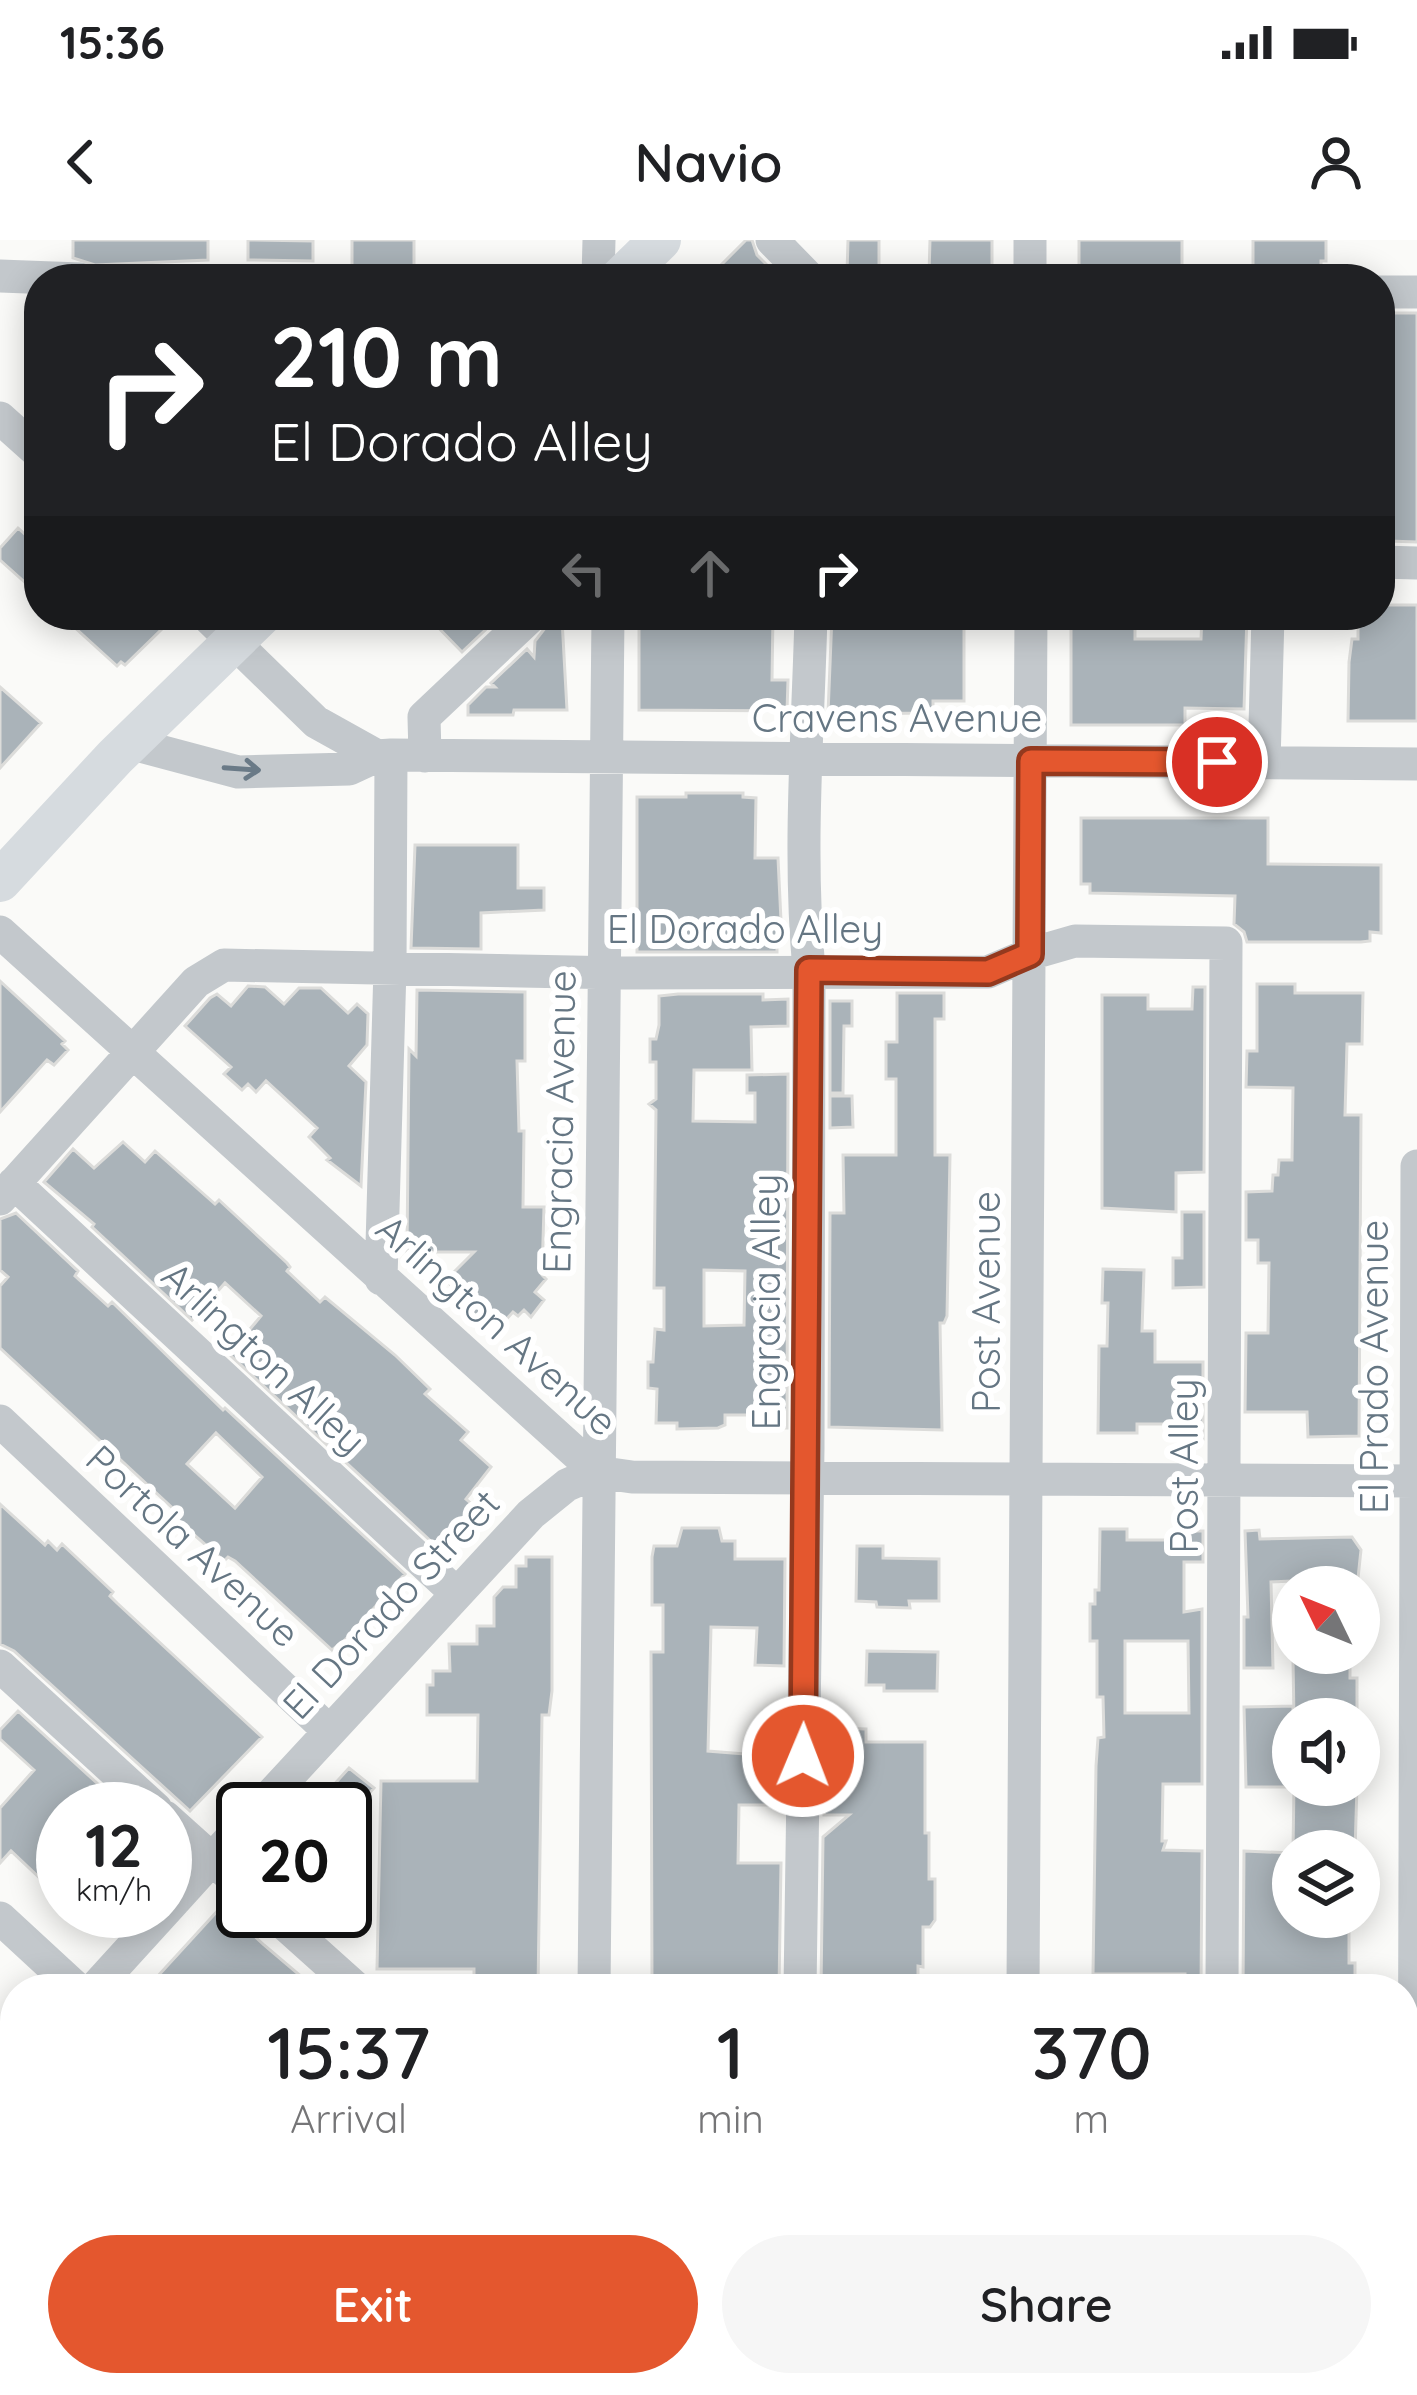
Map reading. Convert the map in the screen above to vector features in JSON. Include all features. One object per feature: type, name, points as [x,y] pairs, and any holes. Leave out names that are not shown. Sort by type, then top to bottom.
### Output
[{"type":"main road","points":[[635,264],[660,240]]},
{"type":"main road","points":[[0,881],[228,630]]},
{"type":"street","points":[[772,240],[795,264]]},
{"type":"street","points":[[0,418],[24,440]]},
{"type":"street","name":"Cravens Avenue","points":[[238,630],[316,722],[384,756]]},
{"type":"street","points":[[425,756],[424,717],[516,630]]},
{"type":"street","name":"Engracia Avenue","points":[[594,1974],[608,630]]},
{"type":"street","name":"Engracia Alley","points":[[800,1974],[811,630]]},
{"type":"street","name":"Post Avenue","points":[[1024,1974],[1030,630]]},
{"type":"street","points":[[1264,763],[1268,630]]},
{"type":"street","name":"Cravens Avenue","points":[[129,743],[238,772],[350,769],[384,756],[1417,764]]},
{"type":"street","points":[[381,1279],[390,968],[384,756]]},
{"type":"street","name":"Arlington Avenue","points":[[0,932],[597,1472],[632,1477],[1416,1481]]},
{"type":"street","name":"El Dorado Alley","points":[[7,1191],[131,1052],[211,970],[224,965],[297,954],[349,955],[390,968],[988,972],[1075,941],[1226,944]]},
{"type":"street","name":"Post Alley","points":[[1222,1974],[1226,944]]},
{"type":"street","name":"El Prado Avenue","points":[[1413,1974],[1417,1166]]},
{"type":"street","name":"Arlington Alley","points":[[7,1191],[457,1594]]},
{"type":"street","name":"Portola Avenue","points":[[0,1421],[329,1731]]},
{"type":"street","name":"El Dorado Street","points":[[283,1782],[531,1514],[567,1485],[597,1472]]},
{"type":"street","points":[[0,1666],[127,1782]]},
{"type":"street","points":[[192,1841],[216,1863]]},
{"type":"street","points":[[192,1881],[216,1855]]},
{"type":"street","points":[[0,1918],[61,1974]]},
{"type":"street","points":[[108,1974],[140,1938]]},
{"type":"street","points":[[300,1938],[340,1974]]},
{"type":"building","points":[[73,240],[208,240],[208,260],[92,264],[73,258]]},
{"type":"building","points":[[248,240],[313,241],[313,261],[248,260]]},
{"type":"building","points":[[352,240],[414,240],[414,264],[352,264]]},
{"type":"building","points":[[746,240],[752,240],[766,264],[722,264]]},
{"type":"building","points":[[848,240],[879,240],[879,264],[847,264]]},
{"type":"building","points":[[930,240],[992,240],[992,264],[929,264]]},
{"type":"building","points":[[1079,240],[1182,240],[1182,264],[1079,264]]},
{"type":"building","points":[[1253,240],[1326,240],[1326,261],[1321,264],[1253,264]]},
{"type":"building","points":[[1395,313],[1417,313],[1417,542],[1395,541]]},
{"type":"building","points":[[18,528],[24,533],[24,582],[0,560],[0,548]]},
{"type":"building","points":[[1395,605],[1417,605],[1417,721],[1348,721],[1349,662],[1352,639],[1358,639],[1358,630],[1395,630]]},
{"type":"building","points":[[77,630],[161,630],[125,665],[117,666]]},
{"type":"building","points":[[441,630],[485,630],[462,652]]},
{"type":"building","points":[[544,630],[563,630],[567,710],[468,715],[468,705],[486,687],[495,687],[491,683],[527,649],[534,657],[535,641]]},
{"type":"building","points":[[639,630],[773,630],[772,680],[788,680],[787,711],[639,710]]},
{"type":"building","points":[[831,630],[964,630],[964,701],[933,701],[933,713],[828,714]]},
{"type":"building","points":[[1071,630],[1135,630],[1135,639],[1201,639],[1201,630],[1247,630],[1244,709],[1185,708],[1185,725],[1071,725]]},
{"type":"building","points":[[0,687],[41,723],[0,768]]},
{"type":"building","points":[[686,793],[743,793],[743,797],[756,798],[755,858],[778,858],[782,942],[777,942],[777,952],[637,952],[637,797],[686,797]]},
{"type":"building","points":[[1081,818],[1268,818],[1268,864],[1381,865],[1381,933],[1370,932],[1370,941],[1361,942],[1247,942],[1234,924],[1235,896],[1090,893],[1090,884],[1081,884]]},
{"type":"building","points":[[415,845],[518,845],[518,888],[544,888],[544,910],[481,913],[481,949],[411,948]]},
{"type":"building","points":[[0,981],[65,1041],[62,1044],[68,1050],[54,1065],[47,1060],[0,1112]]},
{"type":"building","points":[[1257,984],[1295,984],[1295,993],[1363,993],[1362,1044],[1347,1044],[1345,1115],[1361,1115],[1359,1436],[1308,1437],[1307,1412],[1245,1412],[1246,1333],[1268,1333],[1269,1263],[1258,1263],[1258,1240],[1246,1240],[1246,1192],[1272,1191],[1279,1160],[1292,1160],[1293,1088],[1246,1087],[1247,1051],[1257,1051]]},
{"type":"building","points":[[248,986],[265,987],[284,1004],[299,988],[321,988],[348,1013],[357,1004],[368,1014],[367,1045],[349,1066],[366,1082],[361,1186],[327,1160],[330,1158],[309,1137],[317,1128],[266,1081],[256,1092],[248,1084],[242,1090],[224,1074],[231,1067],[185,1026],[210,998],[217,994],[231,1006]]},
{"type":"building","points":[[1193,987],[1205,987],[1204,1172],[1176,1173],[1176,1212],[1102,1208],[1102,995],[1148,995],[1148,1009],[1192,1009]]},
{"type":"building","points":[[417,990],[525,992],[525,1061],[517,1061],[519,1131],[524,1131],[523,1207],[544,1207],[542,1275],[546,1279],[535,1292],[544,1300],[531,1317],[524,1310],[518,1316],[513,1312],[494,1333],[446,1280],[474,1252],[407,1252],[409,1049],[416,1056]]},
{"type":"building","points":[[897,993],[944,993],[944,1019],[935,1019],[935,1155],[950,1155],[947,1316],[940,1323],[942,1430],[829,1427],[830,1213],[844,1213],[843,1155],[896,1155],[896,1079],[886,1079],[886,1042],[897,1042]]},
{"type":"building","points":[[763,994],[763,1000],[788,999],[788,1026],[751,1027],[752,1070],[694,1070],[693,1121],[755,1122],[755,1093],[747,1093],[747,1075],[788,1074],[787,1428],[764,1428],[764,1415],[725,1415],[725,1425],[718,1428],[677,1429],[677,1423],[656,1423],[657,1389],[648,1388],[648,1362],[653,1362],[655,1329],[664,1330],[664,1288],[654,1288],[656,1110],[649,1104],[656,1099],[656,1062],[650,1062],[650,1039],[656,1039],[659,1025],[659,996]],"holes":[[[704,1270],[745,1271],[744,1325],[704,1326]]]},
{"type":"building","points":[[830,1001],[852,1001],[852,1026],[844,1026],[843,1093],[830,1093]]},
{"type":"building","points":[[830,1096],[852,1096],[853,1127],[830,1128]]},
{"type":"building","points":[[123,1142],[145,1162],[155,1151],[215,1204],[219,1200],[287,1263],[287,1271],[320,1302],[325,1297],[395,1355],[430,1389],[425,1394],[468,1432],[461,1440],[491,1467],[466,1499],[475,1507],[436,1546],[229,1354],[261,1316],[225,1283],[192,1320],[44,1182],[73,1149],[94,1168]]},
{"type":"building","points":[[1182,1212],[1204,1212],[1204,1287],[1173,1288],[1173,1258],[1182,1258]]},
{"type":"building","points":[[16,1213],[78,1271],[75,1276],[108,1306],[112,1302],[223,1410],[405,1574],[345,1640],[332,1650],[235,1561],[228,1557],[224,1561],[0,1348],[0,1286],[8,1277],[0,1270],[0,1219]],"holes":[[[216,1433],[262,1477],[235,1508],[187,1464]]]},
{"type":"building","points":[[1103,1269],[1144,1270],[1142,1331],[1155,1331],[1155,1362],[1203,1362],[1203,1439],[1189,1439],[1189,1424],[1137,1424],[1137,1433],[1098,1433],[1099,1346],[1107,1346]]},
{"type":"building","points":[[0,1504],[45,1545],[48,1541],[57,1550],[62,1544],[113,1592],[110,1596],[117,1603],[262,1737],[192,1809],[192,1782],[158,1782],[14,1651],[0,1644]]},
{"type":"building","points":[[682,1528],[719,1528],[722,1541],[735,1541],[735,1559],[785,1559],[784,1666],[755,1665],[757,1628],[711,1627],[708,1751],[782,1757],[782,1805],[739,1805],[738,1863],[781,1863],[779,1974],[652,1974],[651,1652],[663,1652],[663,1605],[652,1605],[652,1557],[654,1546],[677,1546]]},
{"type":"building","points":[[1100,1529],[1127,1529],[1127,1540],[1178,1540],[1178,1531],[1203,1531],[1203,1562],[1184,1562],[1184,1612],[1202,1609],[1202,1784],[1163,1784],[1162,1841],[1166,1841],[1163,1850],[1202,1851],[1201,1974],[1093,1974],[1096,1766],[1098,1738],[1104,1737],[1103,1697],[1097,1697],[1097,1641],[1090,1641],[1090,1604],[1095,1604],[1095,1590],[1099,1590]],"holes":[[[1125,1641],[1188,1641],[1189,1713],[1125,1713]]]},
{"type":"building","points":[[1259,1530],[1260,1539],[1352,1537],[1361,1550],[1359,1566],[1272,1566],[1272,1668],[1244,1668],[1244,1617],[1248,1617],[1245,1531]]},
{"type":"building","points":[[857,1546],[883,1546],[883,1558],[939,1559],[939,1601],[909,1601],[910,1608],[856,1601]]},
{"type":"building","points":[[526,1557],[552,1557],[552,1691],[549,1715],[542,1715],[538,1974],[377,1969],[381,1781],[477,1781],[478,1715],[427,1715],[427,1685],[433,1685],[433,1671],[450,1671],[449,1644],[477,1644],[477,1626],[494,1626],[494,1597],[503,1587],[516,1587],[516,1566],[526,1566]]},
{"type":"building","points":[[867,1651],[938,1652],[937,1691],[884,1691],[884,1685],[866,1685]]},
{"type":"building","points":[[1293,1674],[1357,1678],[1357,1698],[1294,1698]]},
{"type":"building","points":[[1272,1706],[1272,1787],[1246,1787],[1244,1707]]},
{"type":"building","points":[[18,1711],[96,1782],[36,1782],[36,1875],[11,1851],[0,1863],[0,1808],[34,1770],[0,1739],[0,1730]]},
{"type":"building","points":[[831,1728],[866,1729],[866,1742],[925,1742],[925,1833],[929,1833],[929,1879],[935,1879],[935,1920],[923,1927],[923,1967],[918,1966],[918,1974],[821,1974],[823,1837],[849,1815],[824,1815],[824,1771],[830,1771]]},
{"type":"building","points":[[349,1768],[366,1782],[336,1782]]},
{"type":"building","points":[[1294,1806],[1356,1806],[1356,1830],[1293,1830]]},
{"type":"building","points":[[1244,1851],[1272,1852],[1272,1938],[1349,1938],[1349,1963],[1355,1963],[1355,1974],[1243,1974]]},
{"type":"building","points":[[216,1913],[216,1938],[256,1938],[298,1974],[160,1974]]},
{"type":"route","points":[[803,1756],[809,970],[988,972],[1030,954],[1031,761],[1217,762]]}]
